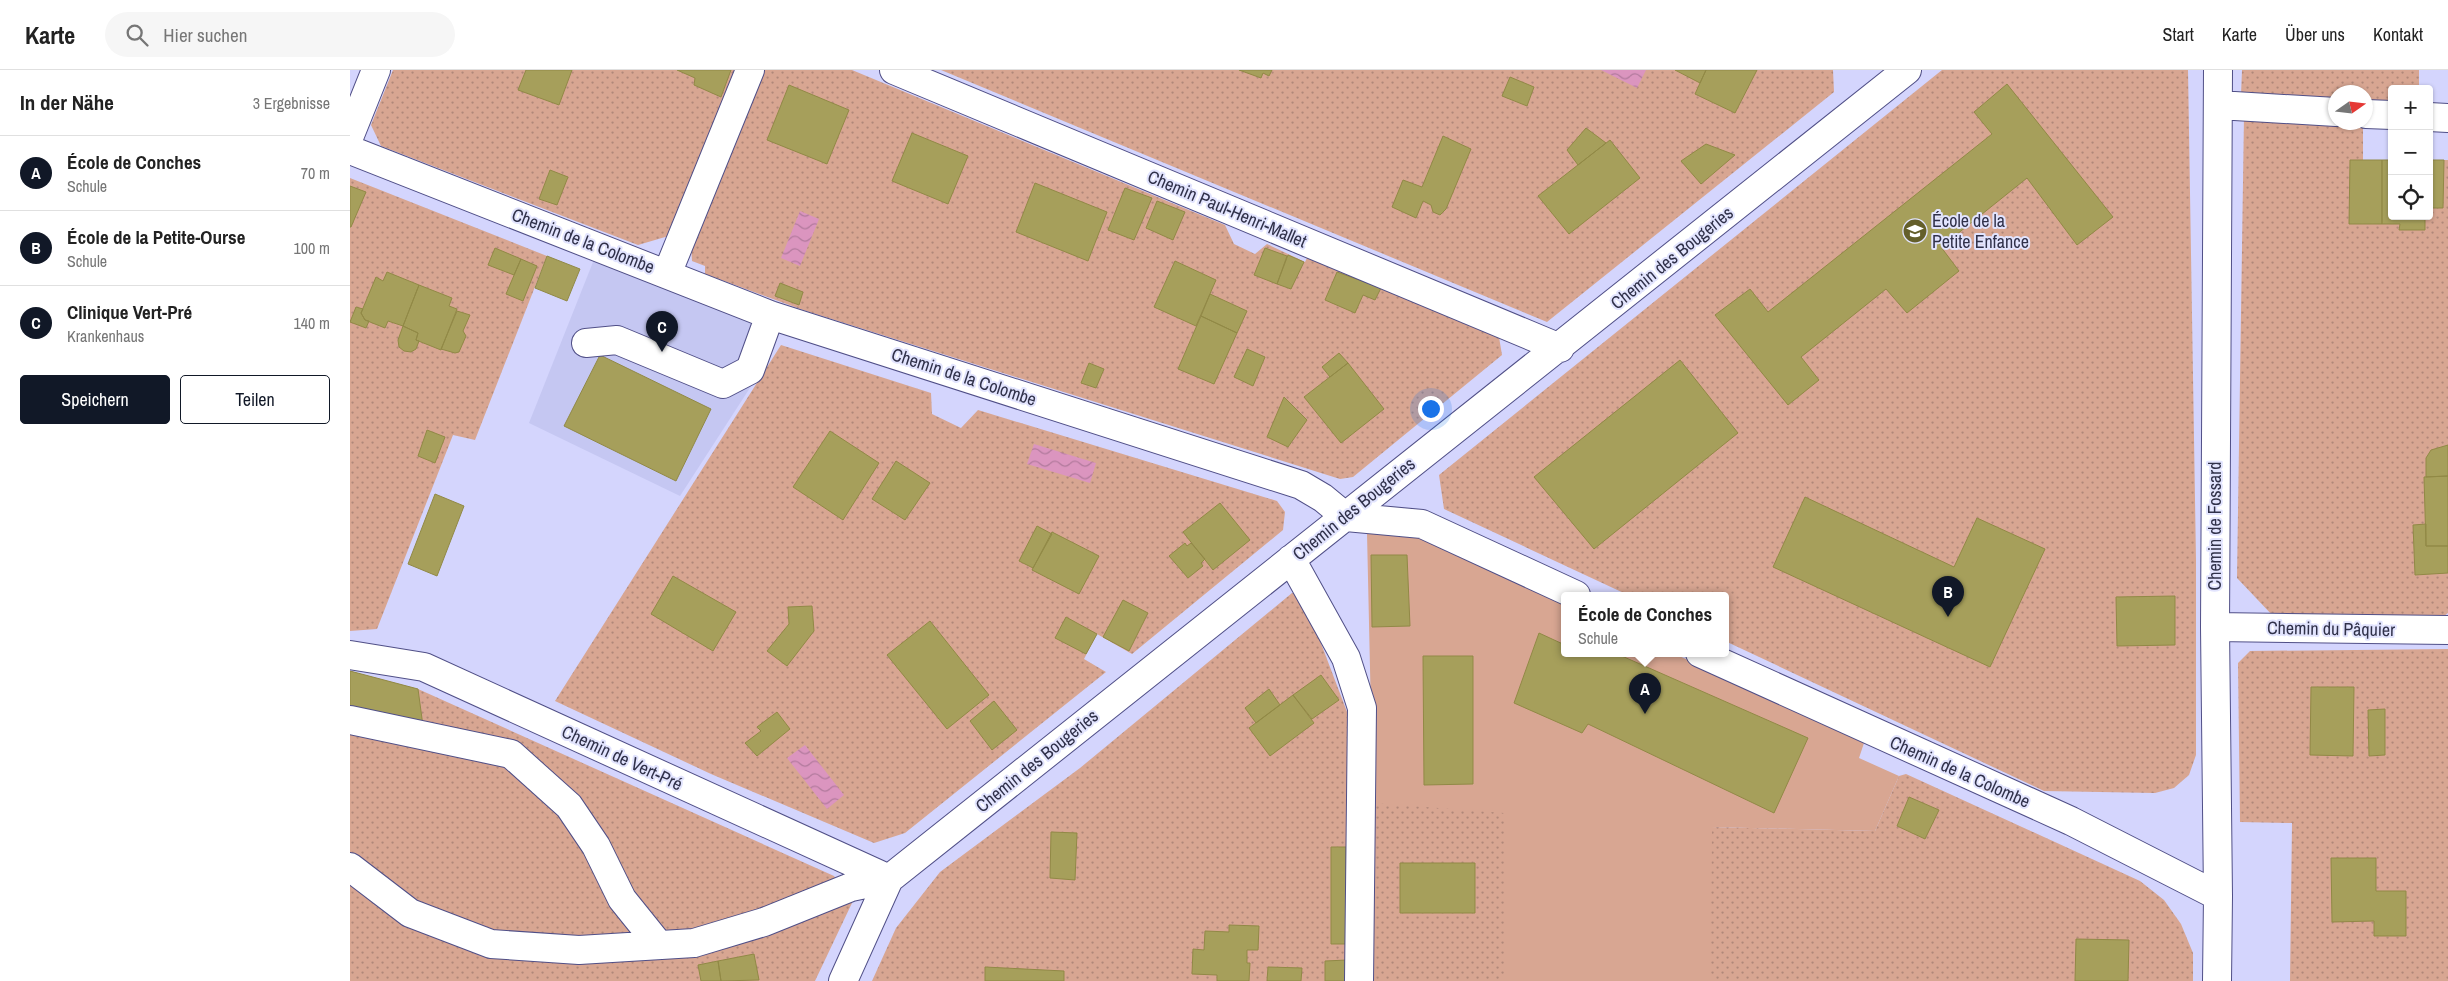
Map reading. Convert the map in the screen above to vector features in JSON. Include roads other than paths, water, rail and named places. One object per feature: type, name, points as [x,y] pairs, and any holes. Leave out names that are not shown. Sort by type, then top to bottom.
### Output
[{"type":"street","points":[[350,135],[376,70]]},
{"type":"street","points":[[667,274],[750,70]]},
{"type":"street","name":"Chemin Paul-Henri-Mallet","points":[[894,70],[1560,348]]},
{"type":"street","name":"Chemin de Fossard","points":[[2217,981],[2215,627],[2218,70]]},
{"type":"street","name":"Chemin des Bougeries","points":[[843,981],[889,880],[1422,455],[1560,348],[1898,72]]},
{"type":"street","points":[[2218,105],[2328,112]]},
{"type":"street","points":[[2373,114],[2388,115]]},
{"type":"street","points":[[2433,117],[2448,118]]},
{"type":"street","name":"Chemin de la Colombe","points":[[350,150],[770,315],[1301,485],[1323,498],[1346,517]]},
{"type":"street","points":[[586,343],[617,340],[723,384],[750,370],[770,315]]},
{"type":"street","points":[[1346,517],[1422,524],[1569,592]]},
{"type":"street","points":[[1291,559],[1346,658],[1362,708],[1359,981]]},
{"type":"street","name":"Chemin du Pâquier","points":[[2215,627],[2448,630]]},
{"type":"street","name":"Chemin de Vert-Pré","points":[[350,655],[424,667],[889,880]]},
{"type":"street","name":"Chemin de la Colombe","points":[[1709,657],[2071,821],[2218,896]]},
{"type":"street","points":[[350,720],[511,754],[569,806],[596,846],[622,899],[659,945]]},
{"type":"street","points":[[350,868],[410,913],[491,944],[579,950],[694,942],[756,925],[850,887],[889,880]]},
{"type":"water","points":[[1601,70],[1646,70],[1637,88]]},
{"type":"water","points":[[800,211],[819,219],[800,266],[781,258]]},
{"type":"water","points":[[1034,444],[1096,463],[1090,483],[1027,464]]},
{"type":"water","points":[[805,745],[844,795],[827,809],[787,758]]},
{"type":"place","name":"École de la Petite Enfance","points":[[1915,231]]},
{"type":"place","name":"Clinique Vert-Pré","points":[[662,352]]},
{"type":"place","name":"École de la Petite-Ourse","points":[[1948,617]]},
{"type":"place","name":"École de Conches","points":[[1645,714]]}]
